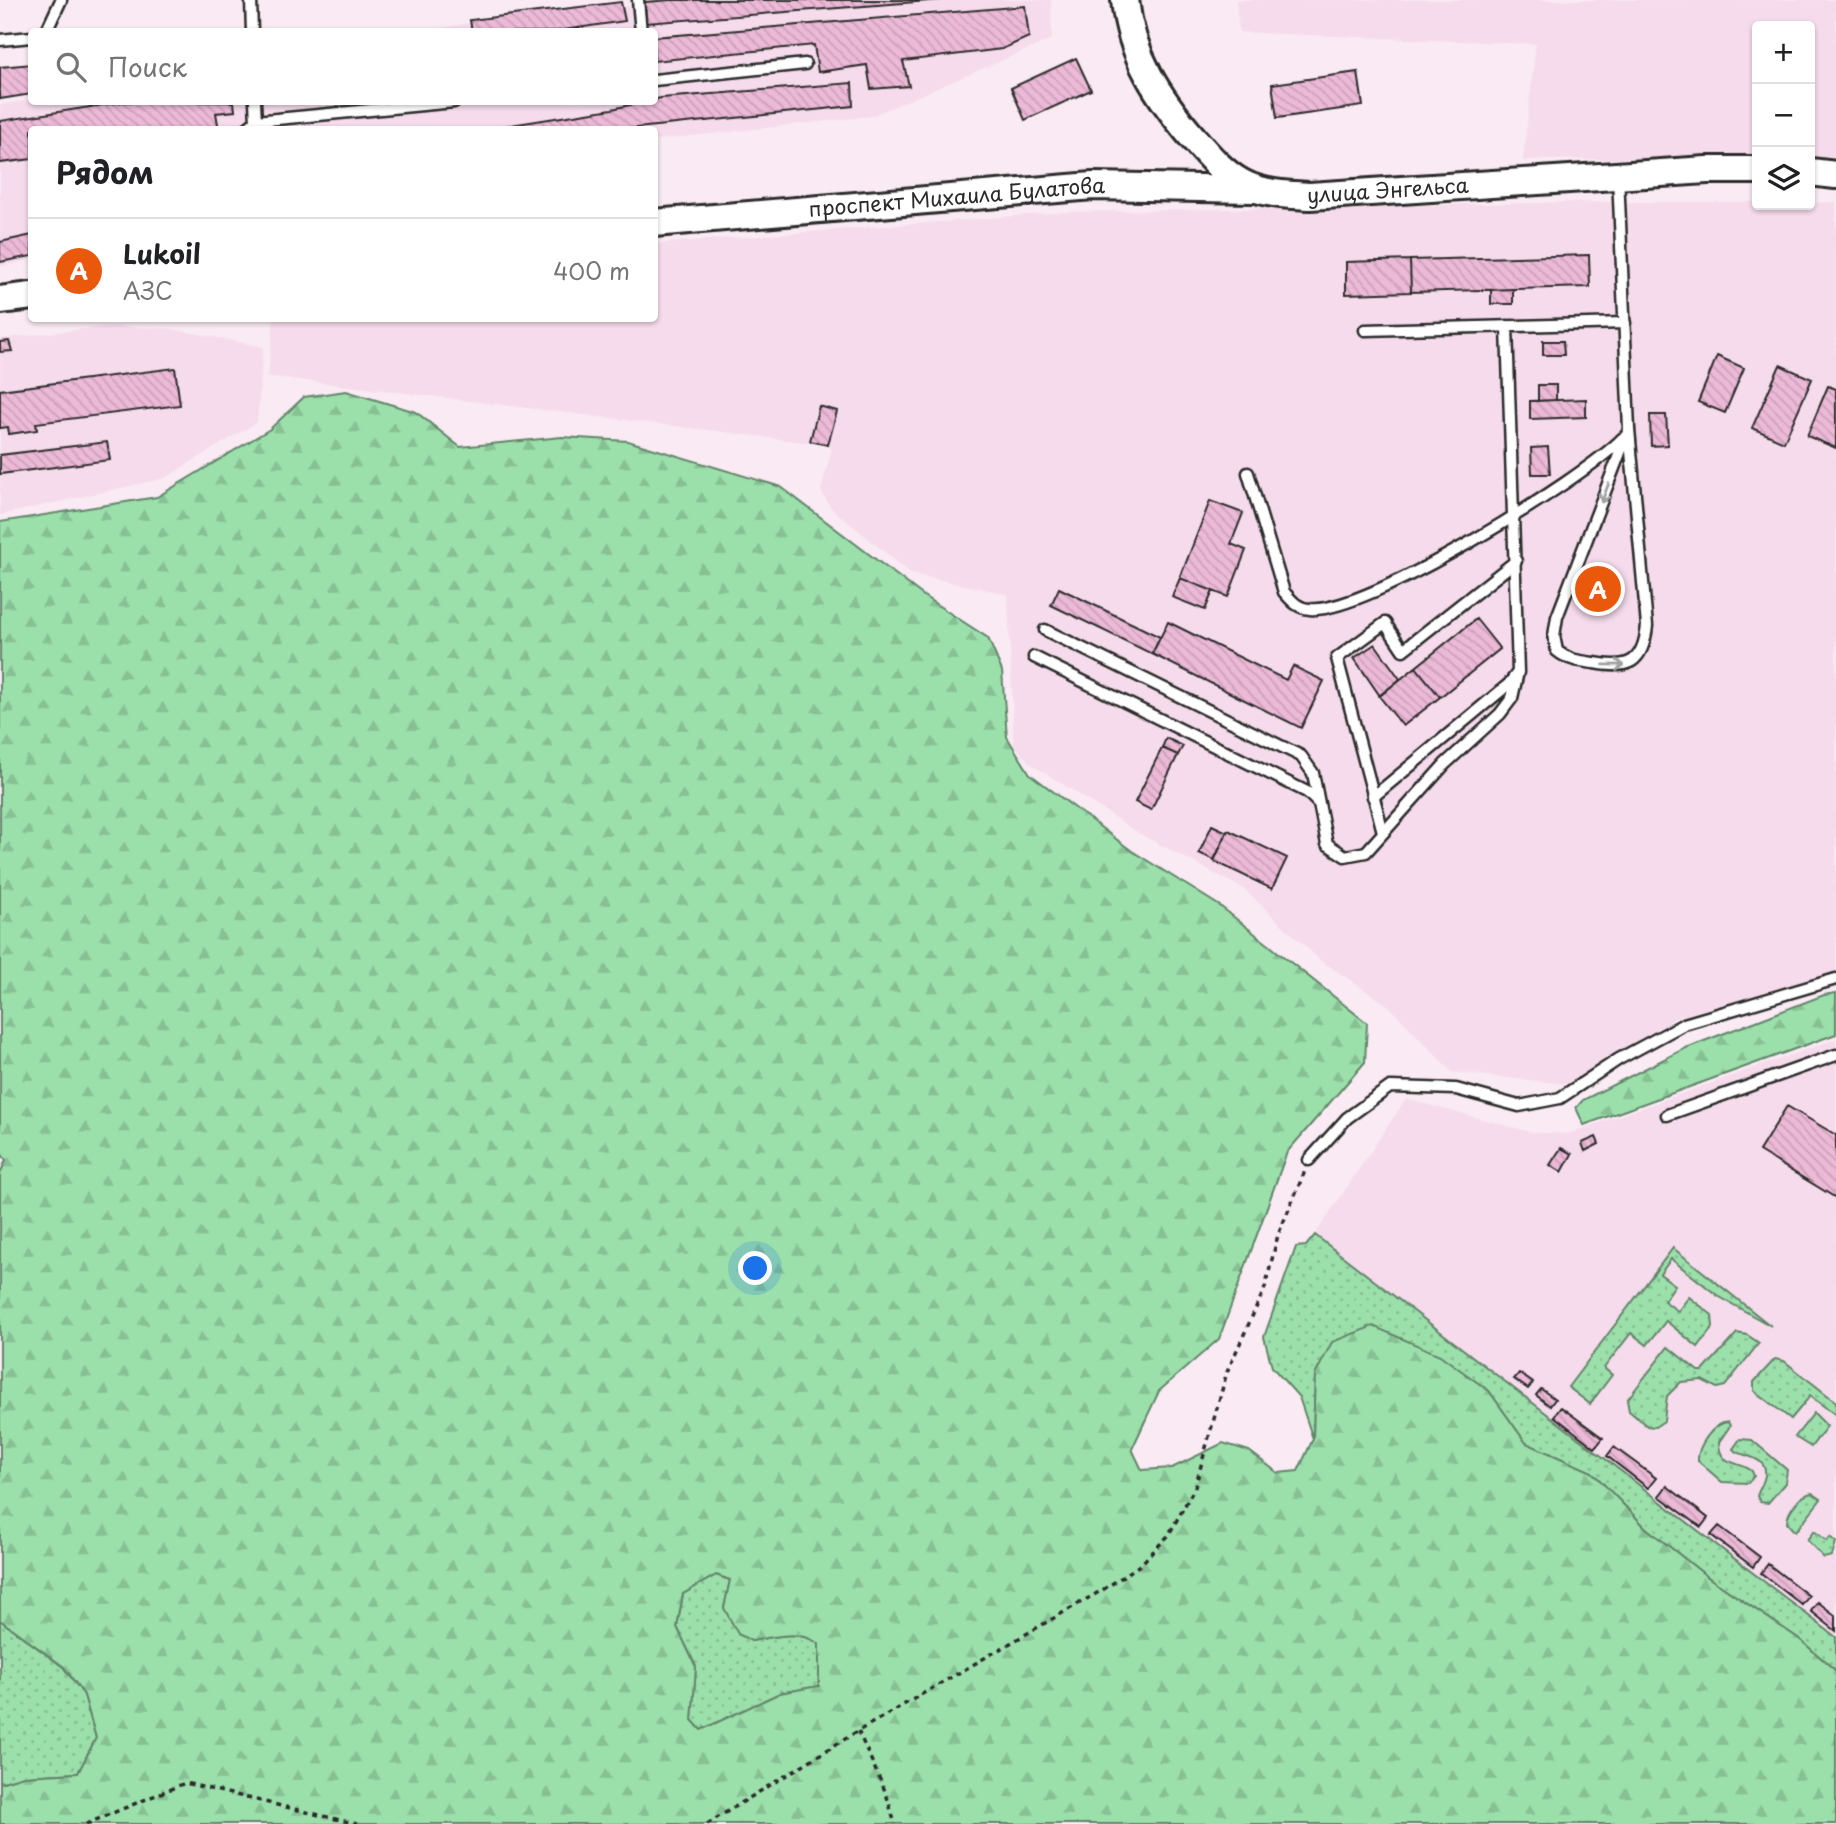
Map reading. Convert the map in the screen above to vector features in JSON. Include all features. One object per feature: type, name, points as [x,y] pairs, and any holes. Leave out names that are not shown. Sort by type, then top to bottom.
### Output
[{"type":"street","name":"улица Энгельса","points":[[1125,0],[1133,41],[1143,68],[1165,105],[1216,163],[1243,183],[1260,190],[1310,196],[1707,170],[1752,170]]},
{"type":"street","points":[[1815,173],[1836,175]]},
{"type":"street","name":"проспект Михаила Булатова","points":[[658,223],[1093,186],[1260,190]]},
{"type":"street","points":[[0,300],[28,296]]},
{"type":"lane","points":[[48,28],[61,0]]},
{"type":"lane","points":[[251,0],[252,28]]},
{"type":"lane","points":[[638,0],[640,28]]},
{"type":"lane","points":[[0,40],[28,37]]},
{"type":"lane","points":[[658,80],[805,64]]},
{"type":"lane","points":[[255,105],[256,121]]},
{"type":"lane","points":[[250,126],[256,121],[423,105]]},
{"type":"lane","points":[[1618,176],[1629,429],[1647,626],[1646,640],[1638,657],[1626,665],[1614,666],[1567,659],[1557,651],[1554,636],[1557,617],[1629,429]]},
{"type":"lane","points":[[1365,330],[1625,323]]},
{"type":"lane","points":[[1045,630],[1301,756],[1313,774],[1327,844],[1345,856],[1366,852],[1445,764],[1500,714],[1512,698],[1518,672],[1507,326]]},
{"type":"lane","points":[[1248,473],[1284,592],[1295,605],[1311,610],[1359,599],[1515,517],[1608,454],[1629,429]]},
{"type":"lane","points":[[1383,832],[1338,662],[1340,653],[1385,623],[1404,650],[1516,561]]},
{"type":"lane","points":[[1034,657],[1307,792],[1318,803]]},
{"type":"lane","points":[[1373,797],[1510,684],[1518,672]]},
{"type":"lane","points":[[1309,1160],[1347,1118],[1390,1087],[1456,1089],[1520,1106],[1560,1098],[1619,1059],[1684,1024],[1836,979]]},
{"type":"lane","points":[[1668,1115],[1836,1055]]},
{"type":"path","points":[[707,1824],[858,1731],[1104,1590],[1140,1565],[1168,1536],[1195,1487],[1227,1372],[1265,1288],[1279,1234],[1309,1160]]},
{"type":"path","points":[[858,1731],[887,1793],[895,1824]]},
{"type":"path","points":[[86,1824],[185,1783],[357,1824]]},
{"type":"shaded area","points":[[692,0],[1051,0],[1052,39],[871,116],[658,140],[658,126],[28,126],[28,261],[0,266],[0,105],[28,100],[28,105],[658,105],[658,28],[442,28]]},
{"type":"shaded area","points":[[1236,0],[1836,0],[1836,157],[1815,157],[1815,21],[1752,21],[1752,157],[1523,160],[1536,44],[1239,32]]},
{"type":"shaded area","points":[[1584,202],[1752,202],[1752,210],[1815,210],[1815,203],[1836,202],[1836,973],[1677,1017],[1566,1084],[1452,1072],[1388,1005],[1320,960],[1244,889],[1142,835],[1030,763],[1014,745],[1008,594],[912,574],[831,508],[821,491],[832,449],[828,445],[268,376],[274,322],[658,322],[658,244],[1067,212]]},
{"type":"shaded area","points":[[109,326],[173,329],[263,347],[257,422],[165,478],[0,515],[0,339]]},
{"type":"shaded area","points":[[1836,1039],[1836,1637],[1315,1235],[1406,1099],[1530,1132],[1568,1134]]},
{"type":"green space","points":[[346,391],[416,412],[460,447],[562,437],[628,441],[781,487],[925,597],[988,638],[1002,671],[1007,737],[1030,774],[1132,851],[1220,906],[1367,1023],[1365,1062],[1287,1152],[1219,1339],[1159,1391],[1132,1449],[1142,1470],[1172,1468],[1223,1443],[1249,1451],[1278,1473],[1298,1471],[1313,1439],[1315,1375],[1332,1342],[1373,1326],[1440,1355],[1489,1391],[1526,1443],[1592,1472],[1646,1528],[1709,1578],[1798,1638],[1836,1671],[1836,1824],[0,1824],[0,1783],[24,1776],[78,1773],[96,1738],[84,1695],[64,1667],[0,1620],[0,1174],[6,1160],[0,1152],[0,522],[157,497],[270,429],[304,397]],"holes":[[[716,1575],[730,1580],[724,1608],[738,1634],[751,1641],[795,1635],[819,1644],[819,1686],[780,1693],[701,1730],[692,1720],[696,1667],[677,1627],[683,1594]]]},
{"type":"green space","points":[[1836,993],[1836,1034],[1584,1125],[1576,1108],[1583,1100],[1686,1048],[1824,995]]},
{"type":"green space","points":[[1315,1235],[1836,1637],[1836,1671],[1798,1638],[1709,1578],[1646,1528],[1592,1472],[1526,1443],[1489,1391],[1315,1375],[1313,1439],[1299,1397],[1272,1367],[1264,1337],[1296,1247],[1306,1246]]},
{"type":"green space","points":[[1673,1248],[1771,1326],[1718,1296],[1671,1259],[1660,1274],[1675,1285],[1664,1301],[1678,1311],[1689,1297],[1712,1315],[1713,1327],[1698,1347],[1666,1321],[1647,1345],[1631,1333],[1604,1368],[1612,1375],[1590,1404],[1568,1387]]},
{"type":"green space","points":[[1737,1333],[1747,1335],[1759,1343],[1725,1386],[1717,1388],[1702,1380],[1681,1382],[1667,1396],[1664,1421],[1655,1427],[1647,1426],[1629,1411],[1627,1400],[1668,1347],[1698,1371],[1703,1371]]},
{"type":"green space","points":[[1775,1359],[1784,1361],[1836,1402],[1836,1415],[1810,1396],[1791,1419],[1754,1391],[1754,1382]]},
{"type":"green space","points":[[1814,1413],[1827,1426],[1811,1447],[1795,1437]]},
{"type":"green space","points":[[1728,1422],[1730,1426],[1719,1442],[1720,1450],[1722,1456],[1730,1462],[1752,1471],[1754,1476],[1748,1483],[1722,1482],[1698,1461],[1700,1449],[1707,1437],[1722,1423]]},
{"type":"green space","points":[[1740,1439],[1752,1440],[1787,1470],[1785,1483],[1768,1503],[1760,1502],[1757,1496],[1765,1469],[1758,1460],[1733,1449]]},
{"type":"green space","points":[[1812,1493],[1821,1499],[1795,1532],[1787,1523],[1789,1514],[1799,1500]]},
{"type":"green space","points":[[1814,1531],[1827,1541],[1830,1537],[1836,1542],[1832,1556],[1824,1558],[1807,1540]]},
{"type":"green space","points":[[716,1575],[730,1580],[724,1608],[751,1641],[795,1635],[819,1644],[819,1686],[780,1693],[701,1730],[692,1720],[696,1667],[677,1627],[683,1594]]},
{"type":"green space","points":[[0,1620],[63,1667],[84,1695],[96,1738],[78,1773],[24,1776],[0,1783]]},
{"type":"building","points":[[942,0],[646,23],[645,2]]},
{"type":"building","points":[[621,2],[625,21],[577,28],[471,28],[470,20]]},
{"type":"building","points":[[1025,6],[1029,37],[1002,49],[903,61],[909,86],[871,89],[867,65],[818,72],[814,45],[658,61],[658,37]]},
{"type":"building","points":[[1076,58],[1091,90],[1025,120],[1011,88]]},
{"type":"building","points":[[28,64],[28,95],[0,99],[0,67]]},
{"type":"building","points":[[1358,72],[1363,106],[1277,118],[1272,84]]},
{"type":"building","points":[[852,83],[853,106],[656,126],[504,126],[630,105],[658,105],[658,99]]},
{"type":"building","points":[[103,105],[234,105],[235,111],[216,113],[218,126],[28,126],[28,160],[0,163],[0,121]]},
{"type":"building","points":[[28,236],[28,257],[0,262],[0,242]]},
{"type":"building","points":[[1589,255],[1590,287],[1411,292],[1410,260]]},
{"type":"building","points":[[1410,260],[1411,292],[1346,294],[1346,262]]},
{"type":"building","points":[[1513,289],[1513,304],[1491,304],[1491,290]]},
{"type":"building","points":[[9,341],[12,351],[0,352],[0,342]]},
{"type":"building","points":[[1543,341],[1563,341],[1564,355],[1543,355]]},
{"type":"building","points":[[1717,356],[1744,368],[1725,413],[1698,402]]},
{"type":"building","points":[[1780,365],[1812,379],[1784,442],[1752,428]]},
{"type":"building","points":[[175,368],[180,405],[36,423],[37,430],[9,434],[8,427],[0,428],[0,390]]},
{"type":"building","points":[[1538,385],[1556,385],[1556,400],[1538,401]]},
{"type":"building","points":[[1828,386],[1836,389],[1836,448],[1807,436]]},
{"type":"building","points":[[1586,399],[1586,417],[1530,419],[1530,401]]},
{"type":"building","points":[[819,406],[837,411],[828,445],[810,441]]},
{"type":"building","points":[[1650,415],[1666,415],[1668,445],[1651,446]]},
{"type":"building","points":[[107,442],[110,460],[0,474],[0,455]]},
{"type":"building","points":[[1548,447],[1550,474],[1532,474],[1531,448]]},
{"type":"building","points":[[1210,501],[1243,513],[1231,544],[1246,550],[1228,597],[1180,578]]},
{"type":"building","points":[[1591,567],[1606,572],[1599,592],[1584,587]]},
{"type":"building","points":[[1180,578],[1213,591],[1205,610],[1172,597]]},
{"type":"building","points":[[1059,588],[1160,637],[1152,654],[1051,605]]},
{"type":"building","points":[[1476,619],[1500,649],[1440,697],[1416,667]]},
{"type":"building","points":[[1168,622],[1286,680],[1293,666],[1324,681],[1301,728],[1152,654]]},
{"type":"building","points":[[1375,644],[1400,679],[1380,696],[1354,658]]},
{"type":"building","points":[[1416,667],[1440,697],[1403,726],[1379,696]]},
{"type":"building","points":[[1166,738],[1183,746],[1178,755],[1162,748]]},
{"type":"building","points":[[1162,748],[1178,755],[1151,810],[1135,802]]},
{"type":"building","points":[[1212,825],[1227,832],[1214,860],[1199,853]]},
{"type":"building","points":[[1228,830],[1287,858],[1272,889],[1214,861]]},
{"type":"building","points":[[1787,1106],[1836,1135],[1836,1198],[1759,1151]]},
{"type":"building","points":[[1596,1137],[1599,1144],[1585,1151],[1582,1143]]},
{"type":"building","points":[[1561,1148],[1572,1154],[1562,1172],[1550,1165]]},
{"type":"building","points":[[1519,1373],[1533,1383],[1528,1389],[1514,1379]]},
{"type":"building","points":[[1541,1389],[1555,1399],[1550,1406],[1536,1395]]},
{"type":"building","points":[[1561,1407],[1603,1438],[1595,1448],[1554,1416]]},
{"type":"building","points":[[1614,1447],[1656,1478],[1648,1488],[1607,1456]]},
{"type":"building","points":[[1667,1486],[1708,1518],[1701,1527],[1659,1496]]},
{"type":"building","points":[[1719,1526],[1760,1557],[1753,1567],[1711,1535]]},
{"type":"building","points":[[1768,1564],[1809,1596],[1802,1605],[1761,1573]]},
{"type":"building","points":[[1818,1602],[1836,1616],[1836,1631],[1811,1611]]},
{"type":"place","name":"Lukoil","points":[[1598,589]]}]
